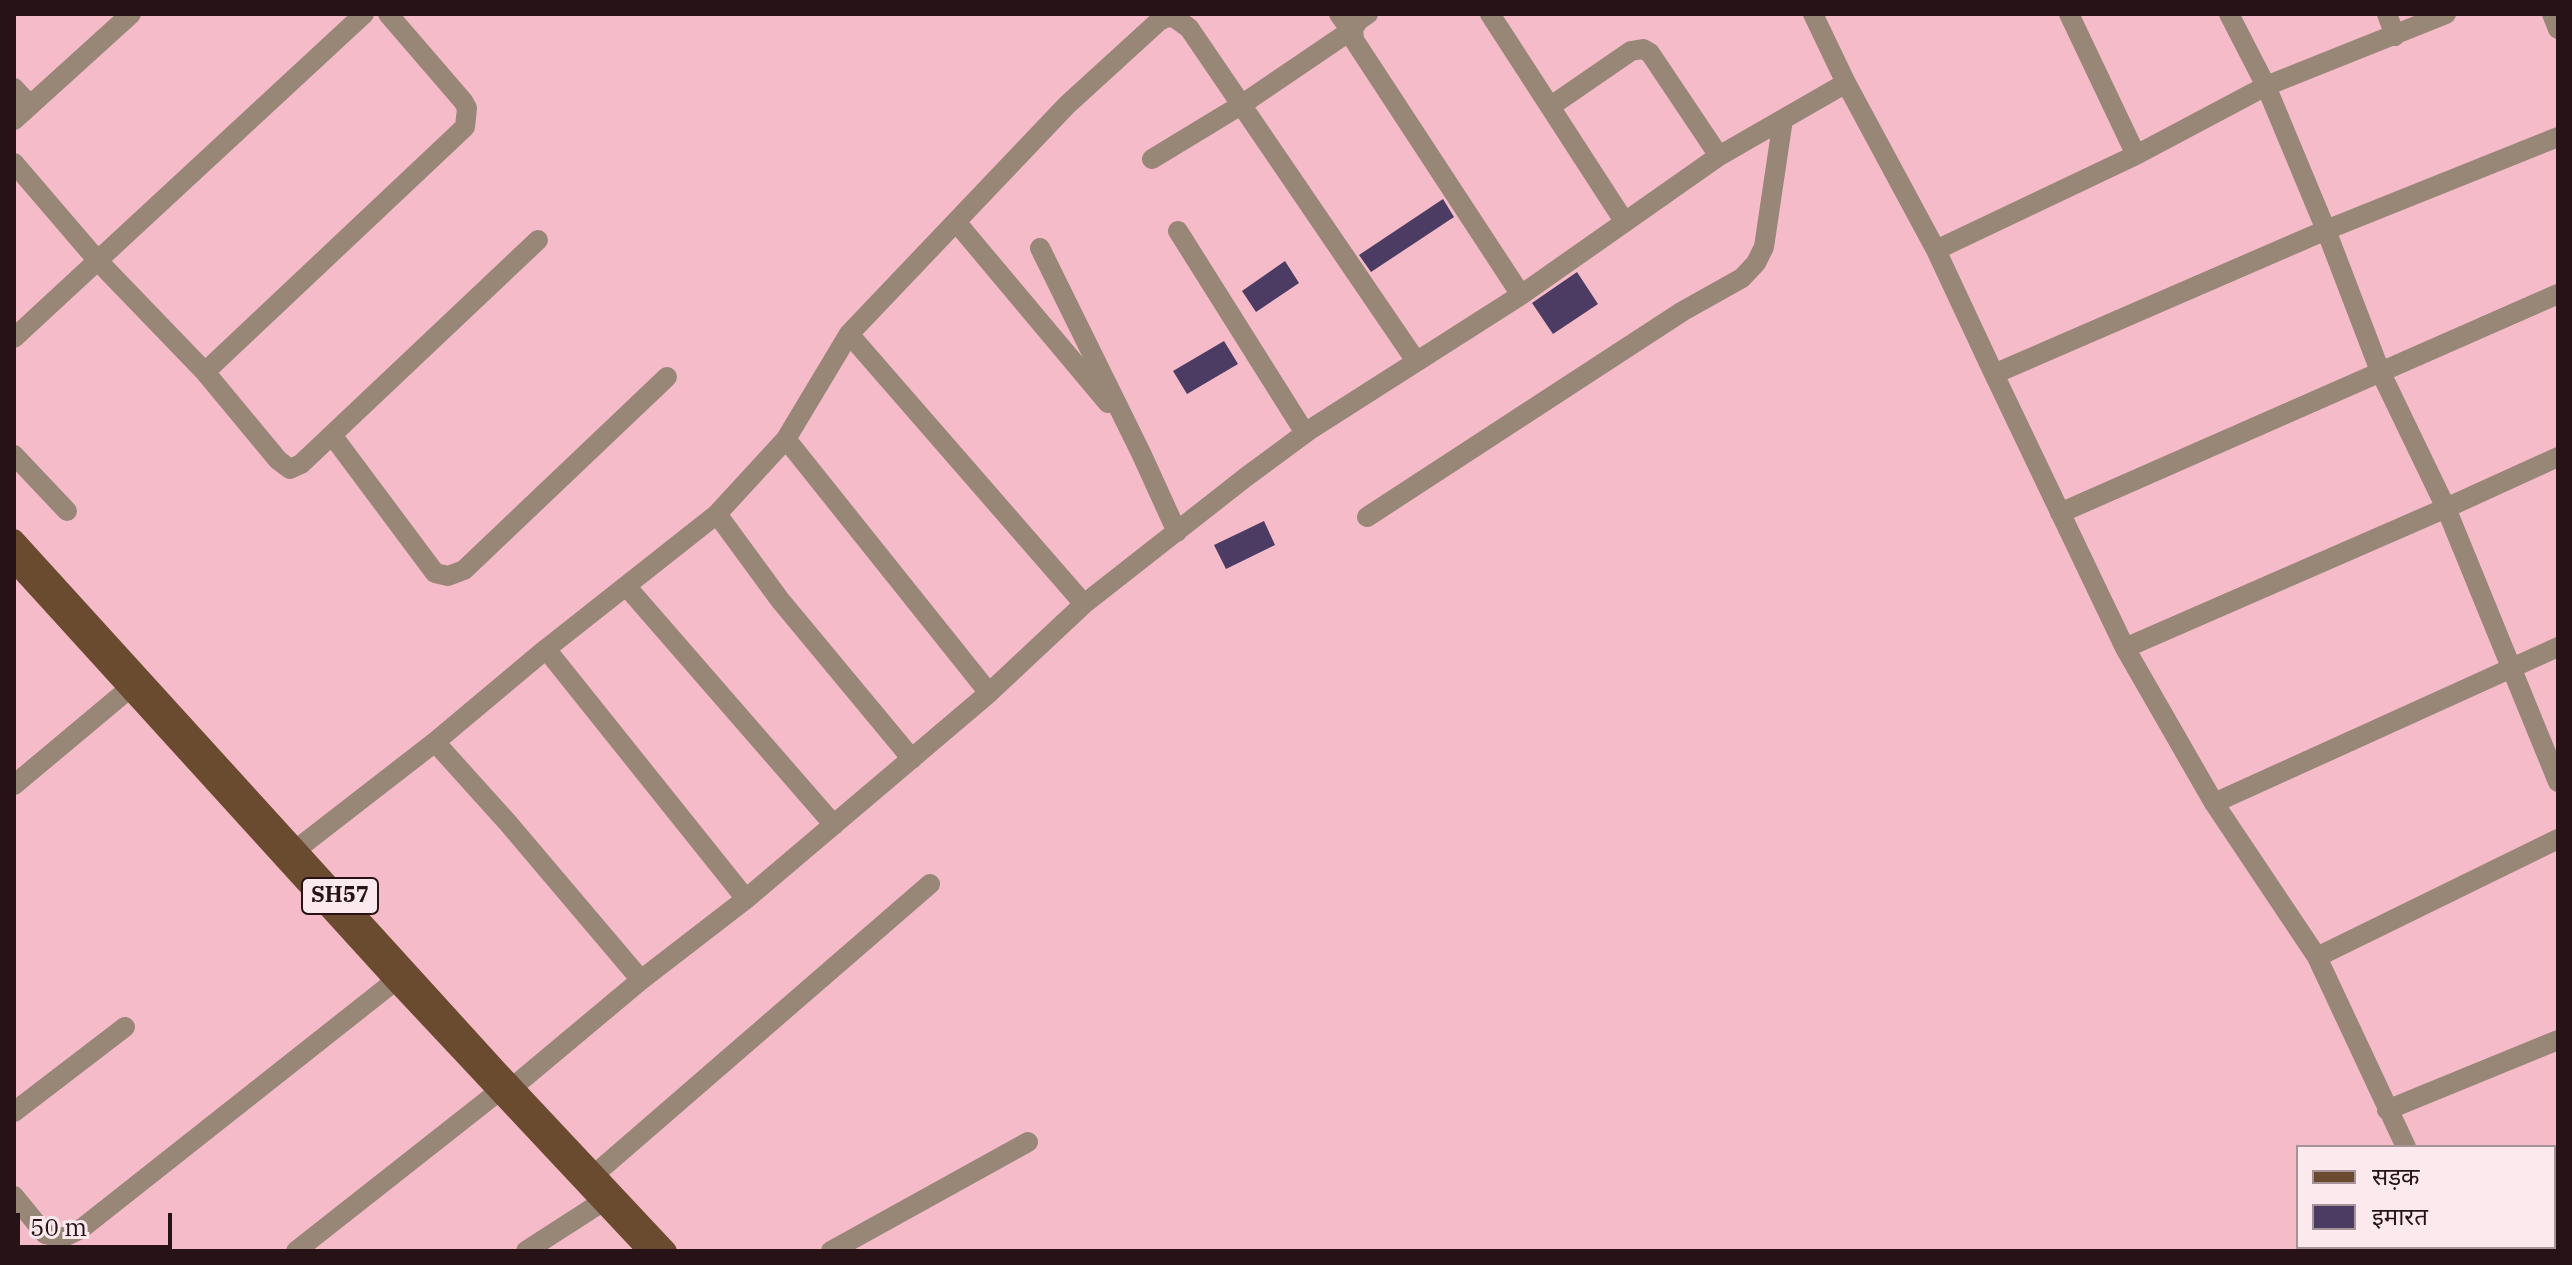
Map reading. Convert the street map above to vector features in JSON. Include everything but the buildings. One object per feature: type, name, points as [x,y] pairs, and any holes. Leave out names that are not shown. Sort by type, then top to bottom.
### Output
[{"type":"main road","name":"SH57","points":[[14,539],[236,794],[506,1089],[648,1251]]},
{"type":"main road","name":"SH57","points":[[17,571],[236,794]]},
{"type":"main road","name":"SH57","points":[[290,854],[395,981],[595,1174],[667,1251]]},
{"type":"street","points":[[14,120],[131,14]]},
{"type":"street","points":[[14,338],[364,14]]},
{"type":"street","points":[[205,372],[465,127],[467,108],[463,101],[388,14]]},
{"type":"street","points":[[1152,159],[1241,105],[1348,25],[1368,14]]},
{"type":"street","points":[[1490,14],[1624,221]]},
{"type":"street","points":[[1813,14],[1846,83],[1936,250],[2125,648],[2214,803],[2317,957],[2405,1145]]},
{"type":"street","points":[[2069,14],[2136,155]]},
{"type":"street","points":[[2229,14],[2266,86],[2380,371],[2446,508],[2558,782]]},
{"type":"street","points":[[2387,14],[2395,36]]},
{"type":"street","points":[[1936,250],[2136,155],[2266,86],[2446,14]]},
{"type":"street","points":[[2552,14],[2558,29]]},
{"type":"street","points":[[290,854],[435,742],[546,649],[717,514],[786,439],[849,334],[1146,20],[1167,17],[1183,22],[1416,361]]},
{"type":"street","points":[[1348,25],[1354,40],[1521,295]]},
{"type":"street","points":[[1551,106],[1631,51],[1643,49],[1650,53],[1719,156]]},
{"type":"street","points":[[296,1251],[746,899],[989,693],[1084,604],[1305,433],[1521,295],[1719,156],[1846,83]]},
{"type":"street","points":[[14,88],[30,105]]},
{"type":"street","points":[[1367,517],[1659,326],[1742,278],[1756,263],[1764,247],[1783,119]]},
{"type":"street","points":[[1994,374],[2326,230],[2558,137]]},
{"type":"street","points":[[14,163],[98,261],[205,372],[278,460],[290,469],[301,464],[538,240]]},
{"type":"street","points":[[957,223],[1131,431]]},
{"type":"street","points":[[1178,231],[1305,433]]},
{"type":"street","points":[[1040,248],[1131,431],[1177,532]]},
{"type":"street","points":[[2060,513],[2558,294]]},
{"type":"street","points":[[849,334],[1084,604]]},
{"type":"street","points":[[332,435],[435,573],[448,576],[464,570],[667,377]]},
{"type":"street","points":[[786,439],[989,693]]},
{"type":"street","points":[[14,455],[67,511]]},
{"type":"street","points":[[2125,648],[2558,457]]},
{"type":"street","points":[[717,514],[780,600],[912,759]]},
{"type":"street","points":[[627,587],[834,825]]},
{"type":"street","points":[[2214,803],[2558,647]]},
{"type":"street","points":[[546,649],[746,899]]},
{"type":"street","points":[[14,785],[130,688]]},
{"type":"street","points":[[435,742],[641,980]]},
{"type":"street","points":[[2317,957],[2558,839]]},
{"type":"street","points":[[595,1174],[930,884]]},
{"type":"street","points":[[14,1196],[45,1234],[62,1238],[81,1229],[395,981]]},
{"type":"street","points":[[14,1112],[125,1027]]},
{"type":"street","points":[[2387,1110],[2558,1040]]},
{"type":"street","points":[[831,1251],[1028,1142]]},
{"type":"street","points":[[526,1251],[602,1202]]}]
